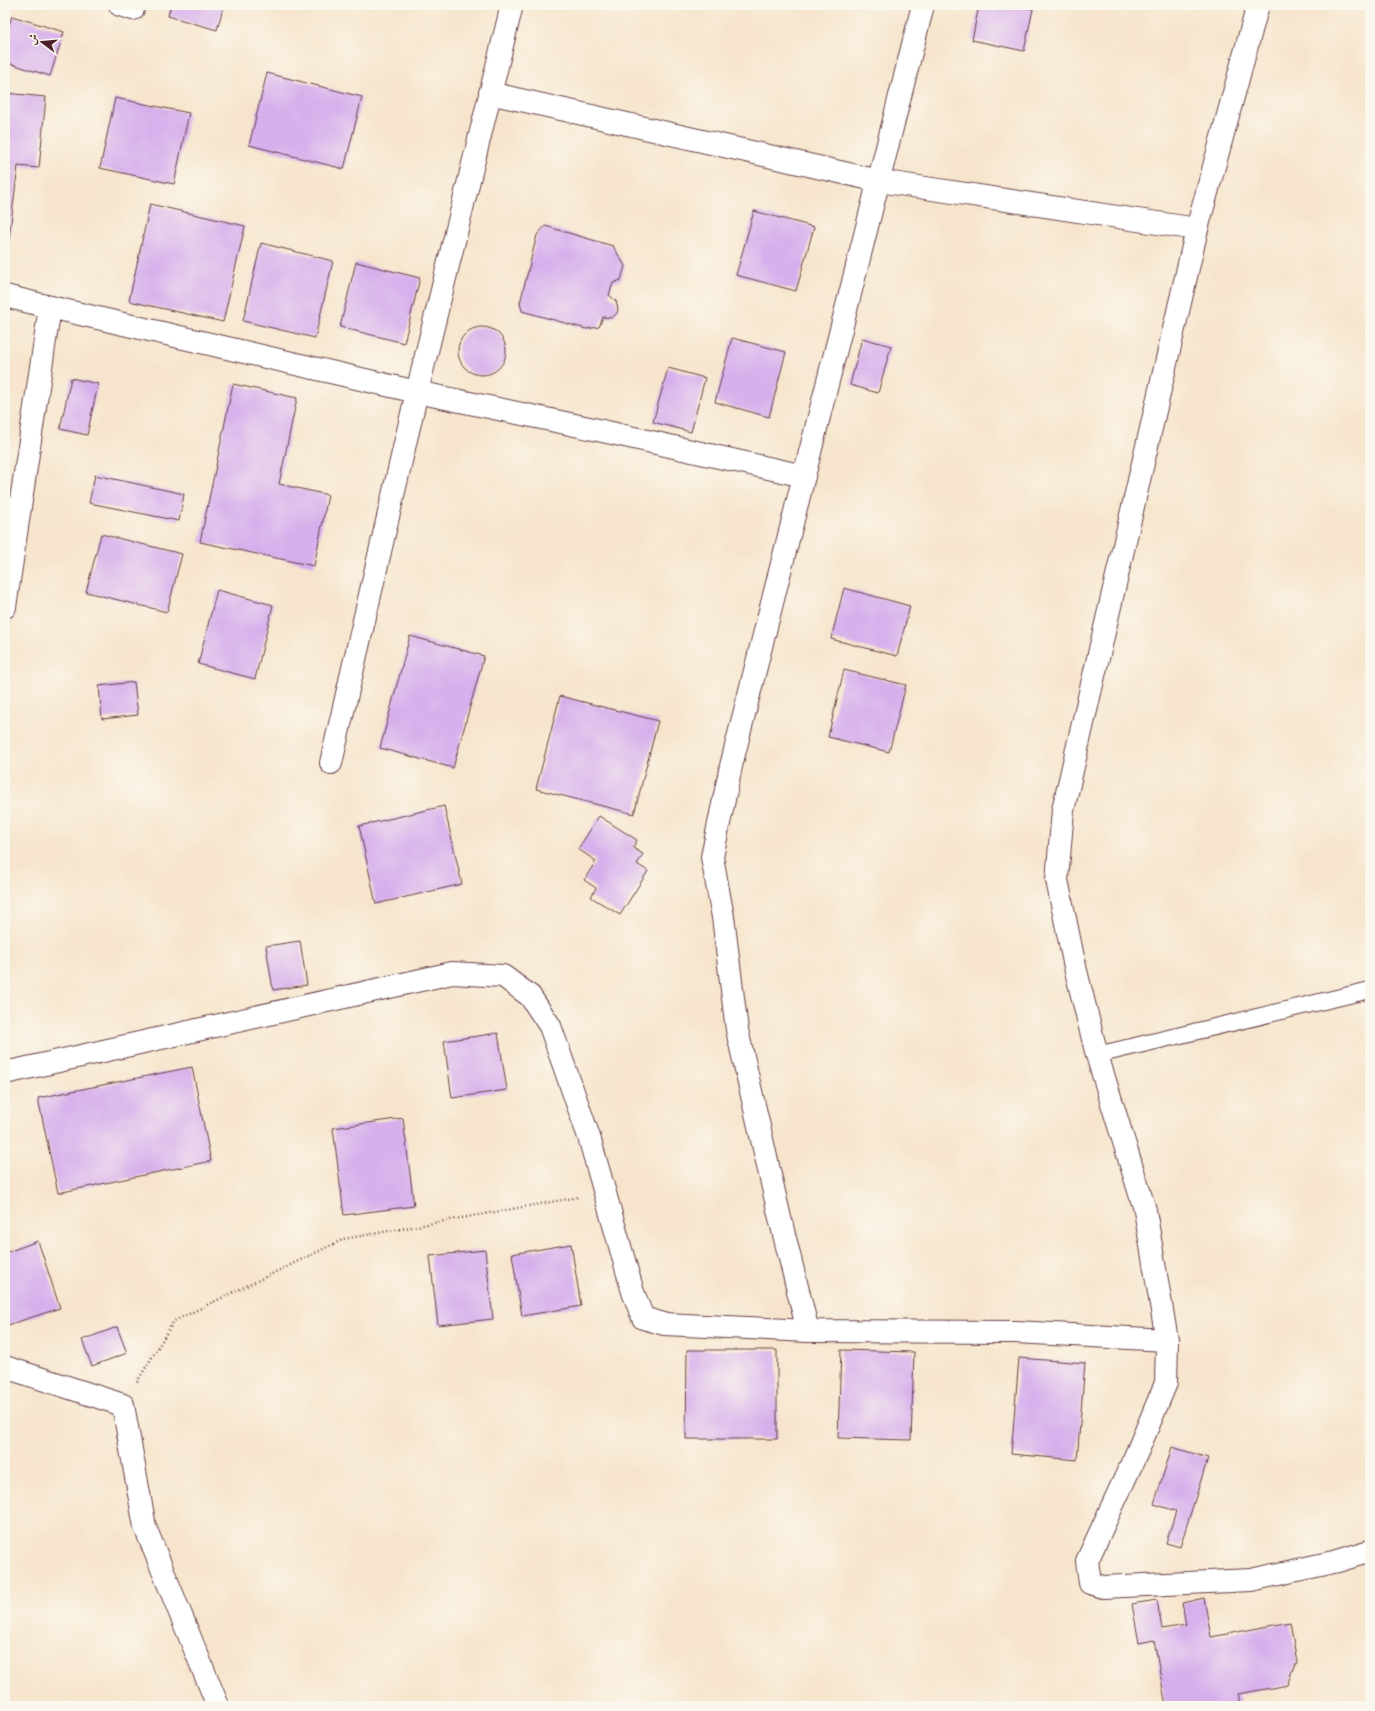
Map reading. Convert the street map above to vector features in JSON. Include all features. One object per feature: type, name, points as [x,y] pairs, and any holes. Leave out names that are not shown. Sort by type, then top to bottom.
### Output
[{"type":"street","points":[[331,763],[417,392],[512,5]]},
{"type":"street","points":[[808,1331],[779,1214],[737,1030],[723,917],[712,857],[731,766],[923,5]]},
{"type":"street","points":[[1258,5],[1197,229],[1063,810],[1057,880],[1075,967],[1098,1055],[1145,1210],[1167,1340],[1166,1383],[1138,1450],[1087,1561],[1090,1583],[1103,1587],[1251,1580],[1370,1551]]},
{"type":"street","points":[[490,93],[879,181],[1197,229]]},
{"type":"street","points":[[5,296],[417,392],[590,428],[804,476]]},
{"type":"street","points":[[5,607],[50,307]]},
{"type":"street","points":[[5,1072],[452,973],[503,976],[530,996],[550,1026],[589,1137],[633,1292],[643,1318],[664,1324],[808,1331],[1015,1332],[1167,1340]]},
{"type":"street","points":[[5,1367],[123,1405],[144,1527],[218,1706]]},
{"type":"lane","points":[[1098,1055],[1370,990]]},
{"type":"path","points":[[123,1405],[174,1321],[344,1239],[604,1192]]},
{"type":"building","points":[[171,5],[224,5],[217,30],[168,16]]},
{"type":"building","points":[[979,5],[1011,5],[1033,9],[1024,51],[972,40]]},
{"type":"building","points":[[12,16],[64,32],[50,76],[5,62],[5,37]]},
{"type":"building","points":[[267,73],[362,97],[344,169],[249,145]]},
{"type":"building","points":[[5,93],[46,97],[39,168],[18,166],[6,263]]},
{"type":"building","points":[[115,98],[189,113],[174,184],[100,168]]},
{"type":"building","points":[[150,204],[245,226],[223,322],[129,301]]},
{"type":"building","points":[[754,211],[814,227],[796,291],[736,275]]},
{"type":"building","points":[[545,226],[613,246],[625,266],[621,280],[613,283],[609,295],[616,301],[618,309],[617,313],[612,318],[603,317],[599,327],[586,329],[522,311],[520,303],[537,235]]},
{"type":"building","points":[[261,243],[333,261],[315,338],[243,321]]},
{"type":"building","points":[[356,262],[420,278],[404,343],[340,327]]},
{"type":"building","points":[[477,327],[487,327],[499,334],[506,346],[506,356],[499,368],[487,375],[477,375],[469,371],[462,364],[458,356],[458,346],[462,338],[469,331]]},
{"type":"building","points":[[732,338],[786,352],[769,417],[715,402]]},
{"type":"building","points":[[862,338],[891,346],[878,393],[850,385]]},
{"type":"building","points":[[668,368],[705,378],[691,432],[653,422]]},
{"type":"building","points":[[71,378],[98,384],[87,435],[60,429]]},
{"type":"building","points":[[233,384],[297,398],[279,484],[328,495],[314,566],[200,542]]},
{"type":"building","points":[[95,475],[184,494],[179,521],[89,503]]},
{"type":"building","points":[[101,534],[182,554],[167,612],[86,592]]},
{"type":"building","points":[[844,588],[910,606],[897,656],[831,639]]},
{"type":"building","points":[[217,590],[273,605],[255,679],[198,664]]},
{"type":"building","points":[[410,636],[484,656],[453,768],[380,748]]},
{"type":"building","points":[[844,670],[906,685],[889,752],[828,737]]},
{"type":"building","points":[[134,682],[138,715],[102,719],[99,686]]},
{"type":"building","points":[[560,696],[658,721],[634,814],[536,789]]},
{"type":"building","points":[[444,806],[462,884],[376,904],[359,826]]},
{"type":"building","points":[[599,816],[637,840],[633,848],[643,854],[637,864],[648,871],[620,915],[591,897],[596,888],[584,880],[596,861],[578,849]]},
{"type":"building","points":[[300,941],[307,985],[273,990],[266,946]]},
{"type":"building","points":[[498,1033],[507,1090],[452,1098],[444,1041]]},
{"type":"building","points":[[192,1067],[211,1161],[58,1193],[38,1098]]},
{"type":"building","points":[[403,1118],[414,1206],[344,1215],[333,1128]]},
{"type":"building","points":[[38,1241],[60,1308],[5,1326],[5,1253]]},
{"type":"building","points":[[571,1244],[581,1306],[522,1316],[512,1254]]},
{"type":"building","points":[[485,1250],[493,1319],[438,1325],[430,1256]]},
{"type":"building","points":[[117,1327],[127,1353],[92,1366],[82,1340]]},
{"type":"building","points":[[687,1350],[777,1350],[777,1439],[686,1439]]},
{"type":"building","points":[[841,1350],[914,1352],[911,1440],[838,1438]]},
{"type":"building","points":[[1019,1358],[1085,1363],[1077,1460],[1011,1454]]},
{"type":"building","points":[[1172,1447],[1208,1458],[1180,1547],[1166,1543],[1176,1511],[1154,1504]]},
{"type":"building","points":[[1204,1598],[1211,1637],[1290,1622],[1297,1662],[1288,1685],[1238,1694],[1241,1706],[1166,1706],[1154,1640],[1139,1643],[1132,1604],[1157,1600],[1162,1629],[1186,1625],[1182,1603]]}]
